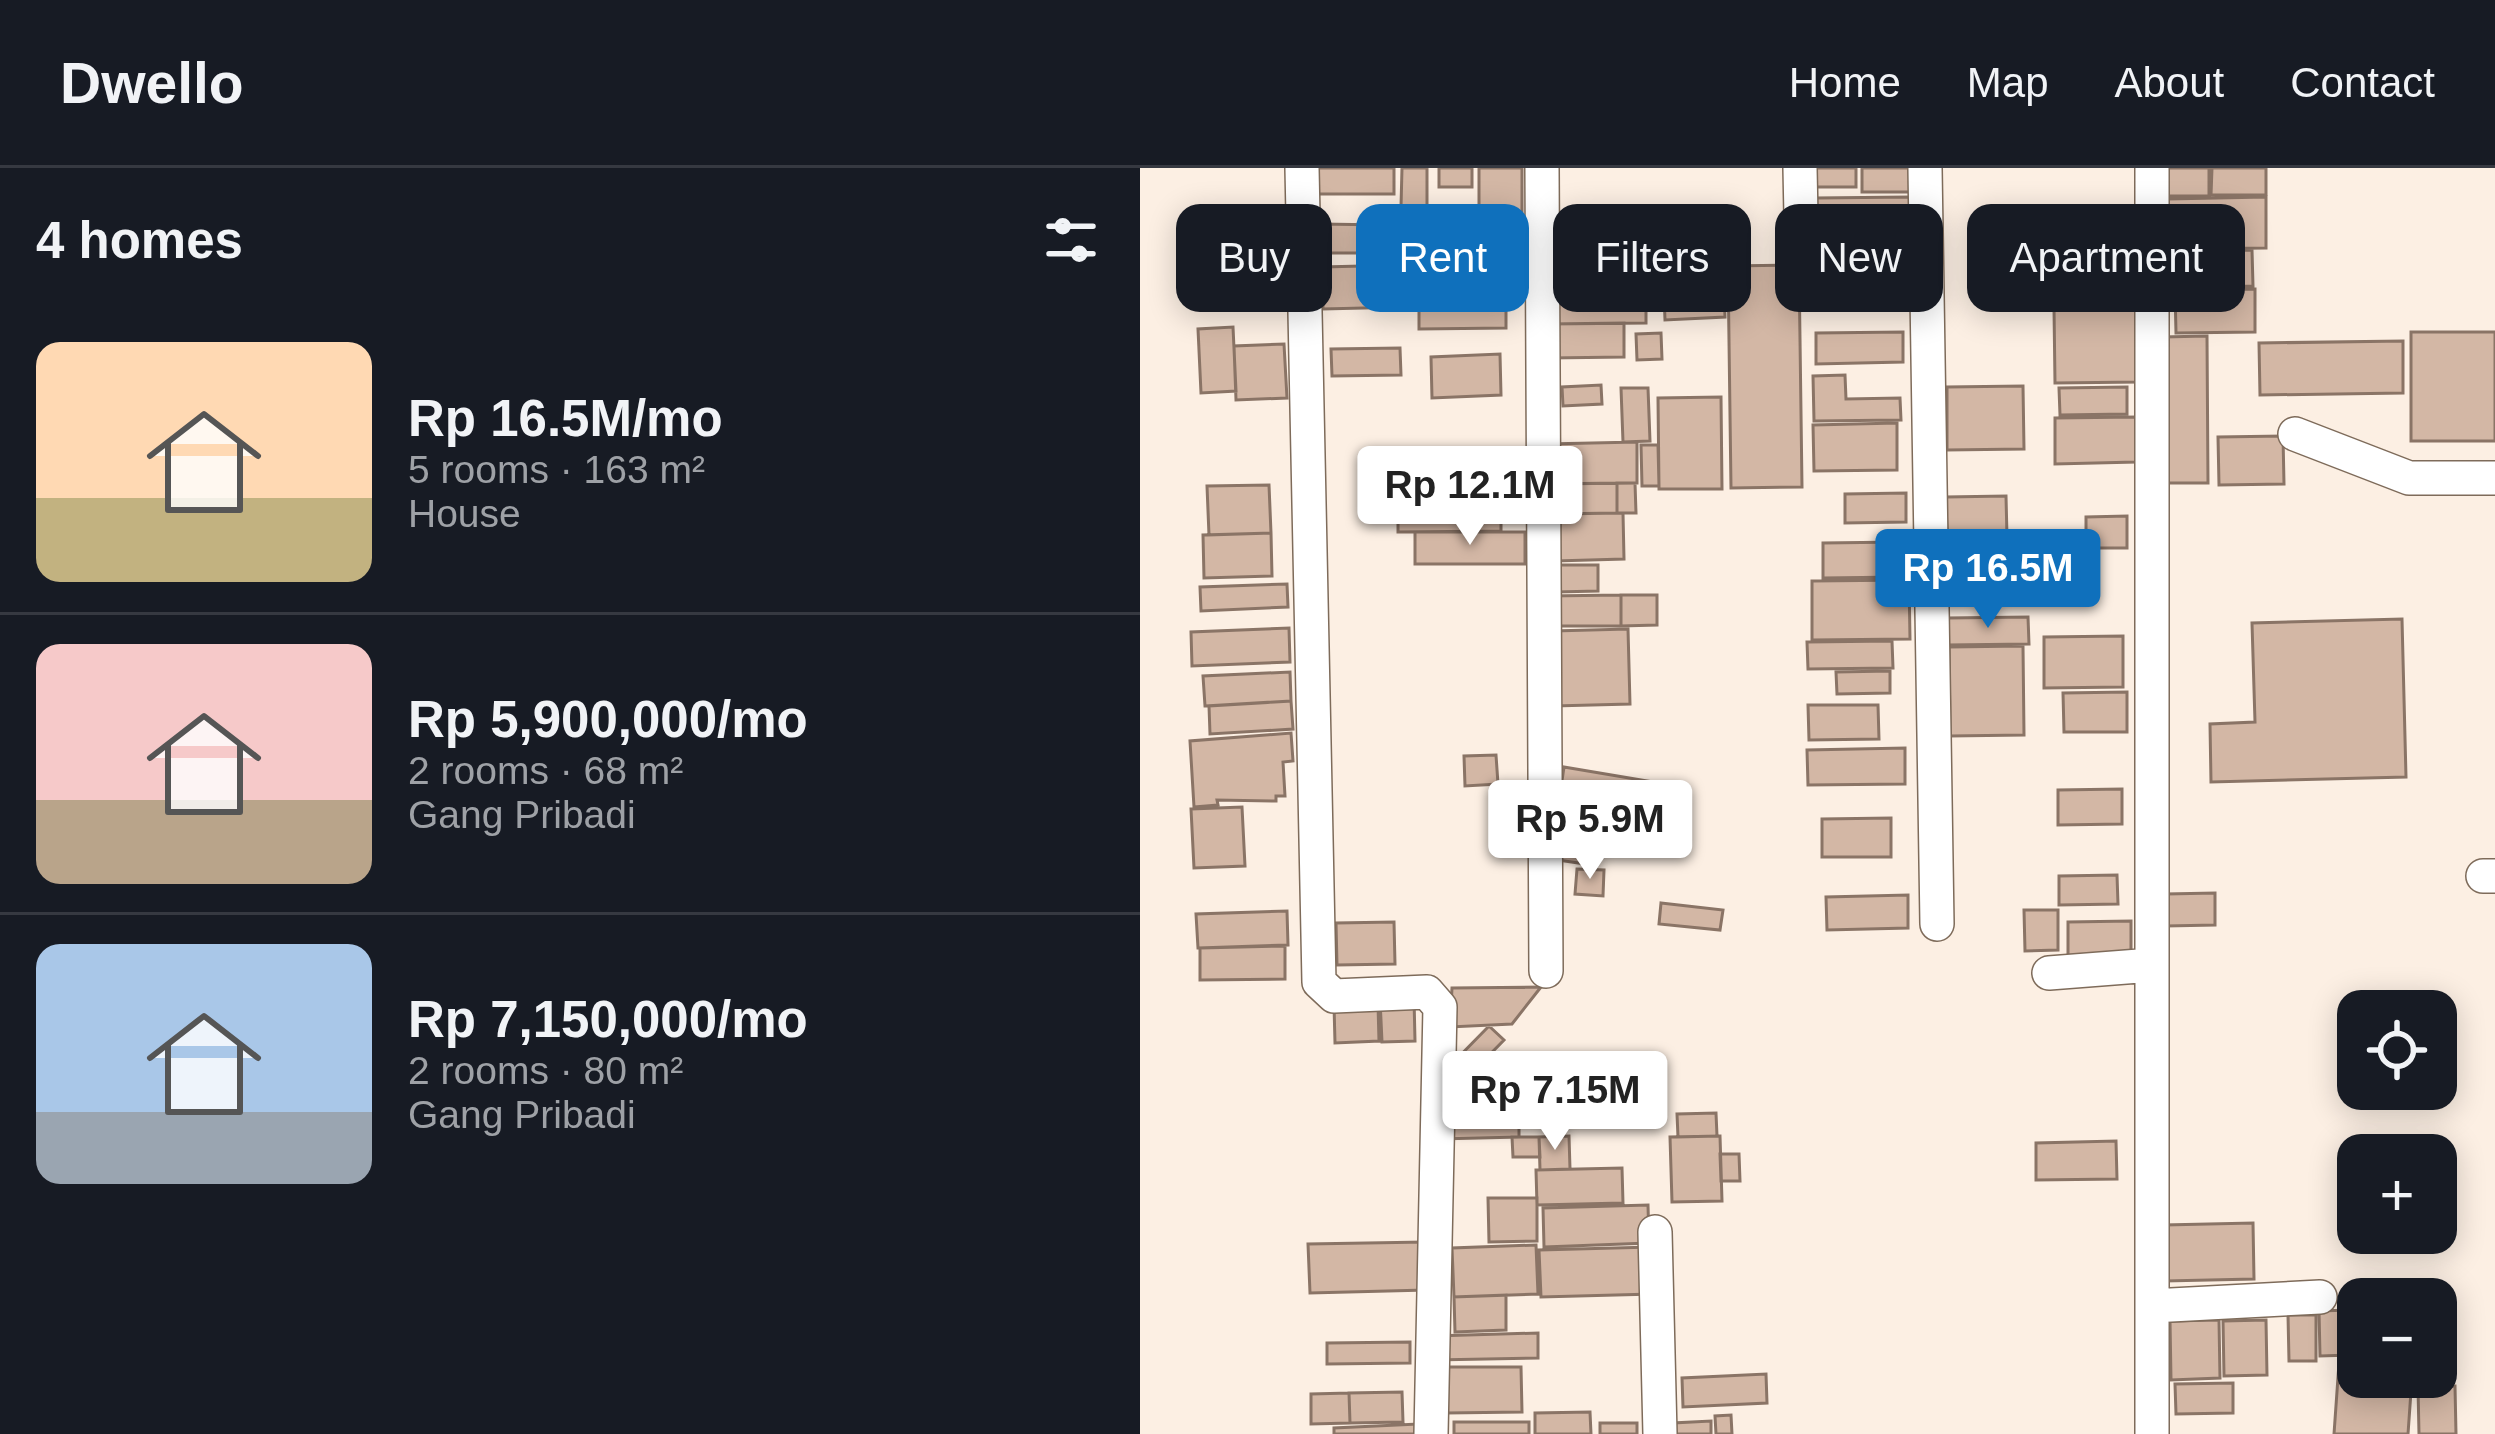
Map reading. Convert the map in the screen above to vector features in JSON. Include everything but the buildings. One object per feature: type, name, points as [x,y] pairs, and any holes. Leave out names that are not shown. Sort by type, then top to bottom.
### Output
[{"type":"street","points":[[1302,168],[1318,982],[1334,996],[1434,994],[1442,1015],[1431,1434]]},
{"type":"street","points":[[1542,168],[1546,971]]},
{"type":"street","points":[[1800,168],[1801,204]]},
{"type":"street","points":[[1925,168],[1937,924]]},
{"type":"street","points":[[2152,168],[2152,1434]]},
{"type":"street","points":[[2295,434],[2409,478],[2495,478]]},
{"type":"street","points":[[2048,974],[2152,965]]},
{"type":"street","points":[[1655,1232],[1660,1434]]},
{"type":"street","points":[[2152,1306],[2320,1297]]}]
